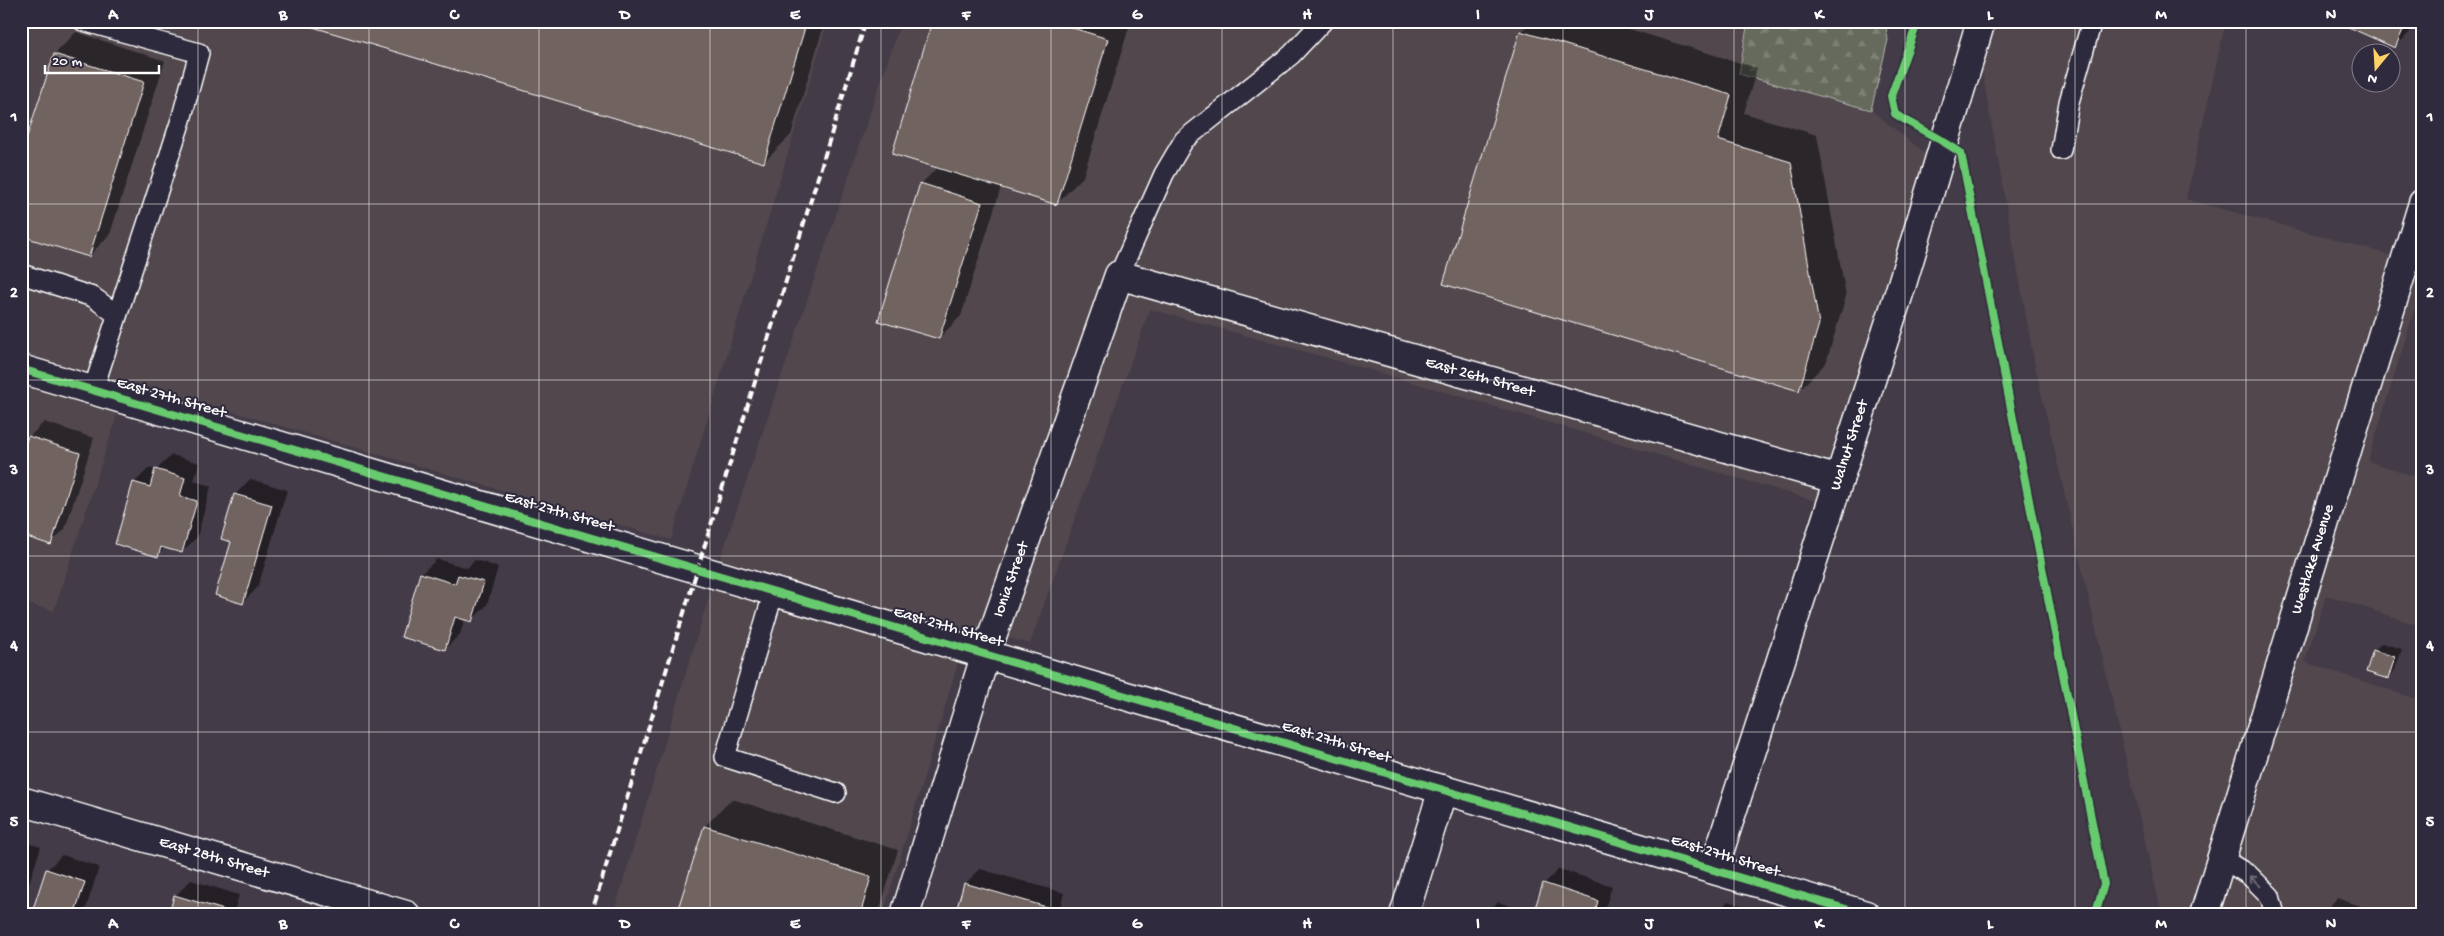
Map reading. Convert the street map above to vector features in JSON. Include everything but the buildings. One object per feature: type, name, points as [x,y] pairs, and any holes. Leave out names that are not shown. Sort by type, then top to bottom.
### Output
[{"type":"street","name":"Walnut Street","points":[[1714,868],[1902,284],[1981,21]]},
{"type":"street","name":"Westlake Avenue","points":[[2204,915],[2423,203]]},
{"type":"street","name":"East 26th Street","points":[[1119,275],[1839,480]]},
{"type":"street","name":"Ionia Street","points":[[905,915],[986,653],[1119,275]]},
{"type":"street","name":"East 27th Street","points":[[21,370],[1714,868],[1866,915]]},
{"type":"street","points":[[1404,915],[1443,789]]},
{"type":"street","name":"East 28th Street","points":[[21,801],[406,915]]},
{"type":"lane","points":[[84,21],[199,53],[181,120],[116,314],[93,390]]},
{"type":"lane","points":[[1119,275],[1164,174],[1184,140],[1291,54],[1322,21]]},
{"type":"lane","points":[[2061,150],[2069,102],[2092,21]]},
{"type":"lane","points":[[21,274],[93,297],[116,314]]},
{"type":"lane","points":[[774,591],[725,758],[836,793]]},
{"type":"lane","points":[[2222,858],[2249,875],[2270,896],[2275,915]]},
{"type":"shaded area","points":[[21,21],[828,21],[671,540],[128,381],[54,611],[21,602]]},
{"type":"shaded area","points":[[901,21],[1748,21],[1739,74],[1871,110],[1945,169],[1846,510],[1367,369],[1150,309],[1030,644],[969,626],[883,915],[613,915],[722,553]]},
{"type":"shaded area","points":[[1973,21],[2226,21],[2186,199],[2423,264],[2423,282],[2368,461],[2423,479],[2423,627],[2326,595],[2305,662],[2423,701],[2423,915],[2162,915],[2035,366]]},
{"type":"green space","points":[[1748,21],[1885,21],[1888,40],[1871,110],[1739,74]]},
{"type":"railway","points":[[591,915],[866,21]]},
{"type":"cycle path","points":[[1918,21],[1891,96],[1895,114],[1961,153],[2104,884],[2095,915]]},
{"type":"cycle path","points":[[21,369],[1866,915]]}]
